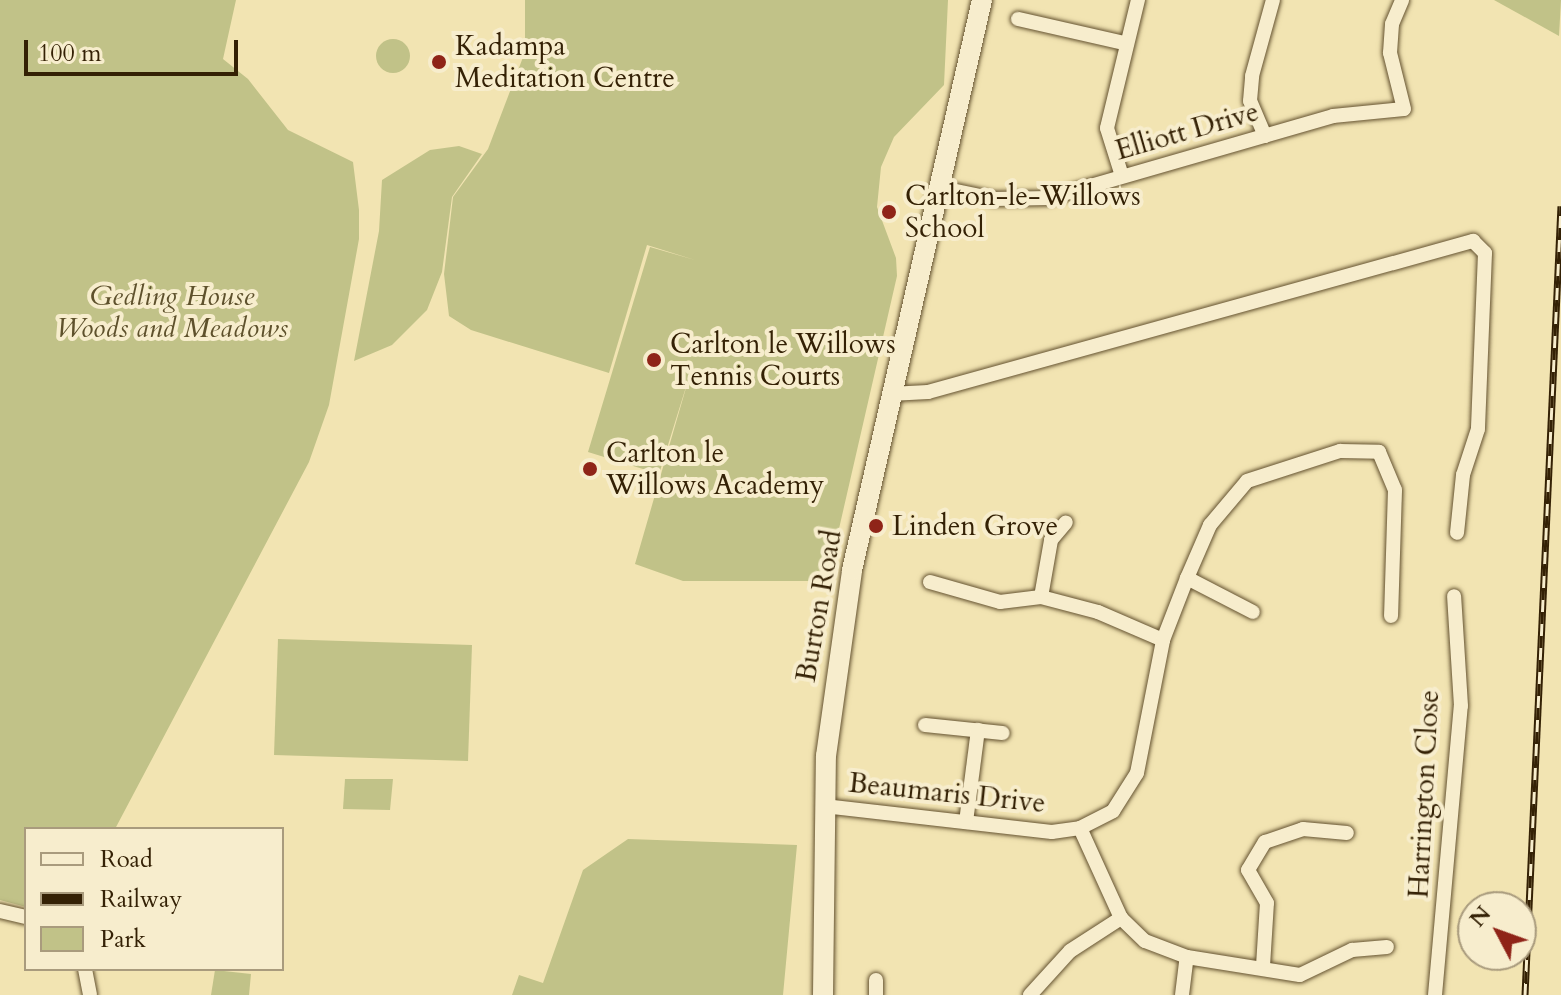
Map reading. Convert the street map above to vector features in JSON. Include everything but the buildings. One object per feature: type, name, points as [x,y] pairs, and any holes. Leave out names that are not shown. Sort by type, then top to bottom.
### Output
[{"type":"street","name":"Burton Road","points":[[823,995],[824,806],[832,696],[852,570],[982,0]]},
{"type":"street","points":[[1122,176],[1107,128],[1124,43],[1138,0]]},
{"type":"street","points":[[1265,136],[1250,101],[1252,76],[1273,0]]},
{"type":"street","name":"Elliott Drive","points":[[937,187],[994,199],[1049,198],[1333,116],[1404,109],[1390,53],[1392,24],[1402,0]]},
{"type":"street","points":[[1018,19],[1124,43]]},
{"type":"street","points":[[890,394],[928,392],[1473,241],[1485,253],[1478,429],[1463,475],[1457,533]]},
{"type":"street","name":"Beaumaris Drive","points":[[824,806],[1052,832],[1080,828],[1113,811],[1137,773],[1163,640],[1187,578],[1210,525],[1247,481],[1340,451],[1379,452],[1395,490],[1391,616]]},
{"type":"street","points":[[1041,597],[1041,573],[1056,534],[1066,522]]},
{"type":"street","points":[[1042,524],[1056,534]]},
{"type":"street","points":[[1187,578],[1253,612]]},
{"type":"street","points":[[930,582],[1000,602],[1041,597],[1098,612],[1163,640]]},
{"type":"street","name":"Harrington Close","points":[[1435,995],[1461,706],[1454,596]]},
{"type":"street","points":[[925,725],[1003,733]]},
{"type":"street","points":[[966,822],[978,730]]},
{"type":"street","points":[[1080,828],[1121,918],[1145,941],[1187,957],[1263,966],[1300,975],[1352,950],[1387,947]]},
{"type":"street","points":[[1263,966],[1267,903],[1248,870],[1265,842],[1303,829],[1347,833]]},
{"type":"street","points":[[0,911],[24,917]]},
{"type":"street","points":[[1030,995],[1070,951],[1121,918]]},
{"type":"street","points":[[1182,995],[1187,957]]},
{"type":"street","points":[[85,971],[90,995]]},
{"type":"green space","name":"Gedling House Woods and Meadows","points":[[0,0],[236,0],[223,59],[248,79],[288,130],[353,162],[359,239],[329,405],[309,462],[116,827],[24,827],[24,906],[0,900]]},
{"type":"green space","points":[[525,0],[948,0],[944,85],[894,137],[881,167],[877,207],[896,258],[897,276],[827,581],[683,581],[635,564],[690,374],[659,474],[588,452],[650,247],[695,260],[647,245],[609,373],[471,330],[449,316],[444,274],[453,197],[488,149],[525,52]]},
{"type":"green space","points":[[1494,0],[1561,0],[1559,36]]},
{"type":"green space","points":[[393,39],[405,44],[410,56],[405,68],[393,73],[381,68],[376,56],[381,44]]},
{"type":"green space","points":[[459,146],[482,154],[452,197],[442,272],[427,310],[392,345],[354,361],[379,231],[382,180],[430,150]]},
{"type":"green space","points":[[278,639],[472,645],[468,761],[274,755]]},
{"type":"green space","points":[[345,779],[393,779],[390,810],[343,809]]},
{"type":"green space","points":[[628,839],[797,845],[783,995],[512,995],[519,975],[543,983],[583,870]]},
{"type":"green space","points":[[215,971],[251,974],[249,995],[211,995]]},
{"type":"railway","points":[[1525,995],[1561,206]]},
{"type":"place","name":"Kadampa Meditation Centre","points":[[439,62]]},
{"type":"place","name":"Carlton-le-Willows School","points":[[889,212]]},
{"type":"place","name":"Carlton le Willows Tennis Courts","points":[[654,360]]},
{"type":"place","name":"Carlton le Willows Academy","points":[[590,469]]},
{"type":"place","name":"Linden Grove","points":[[876,526]]}]
